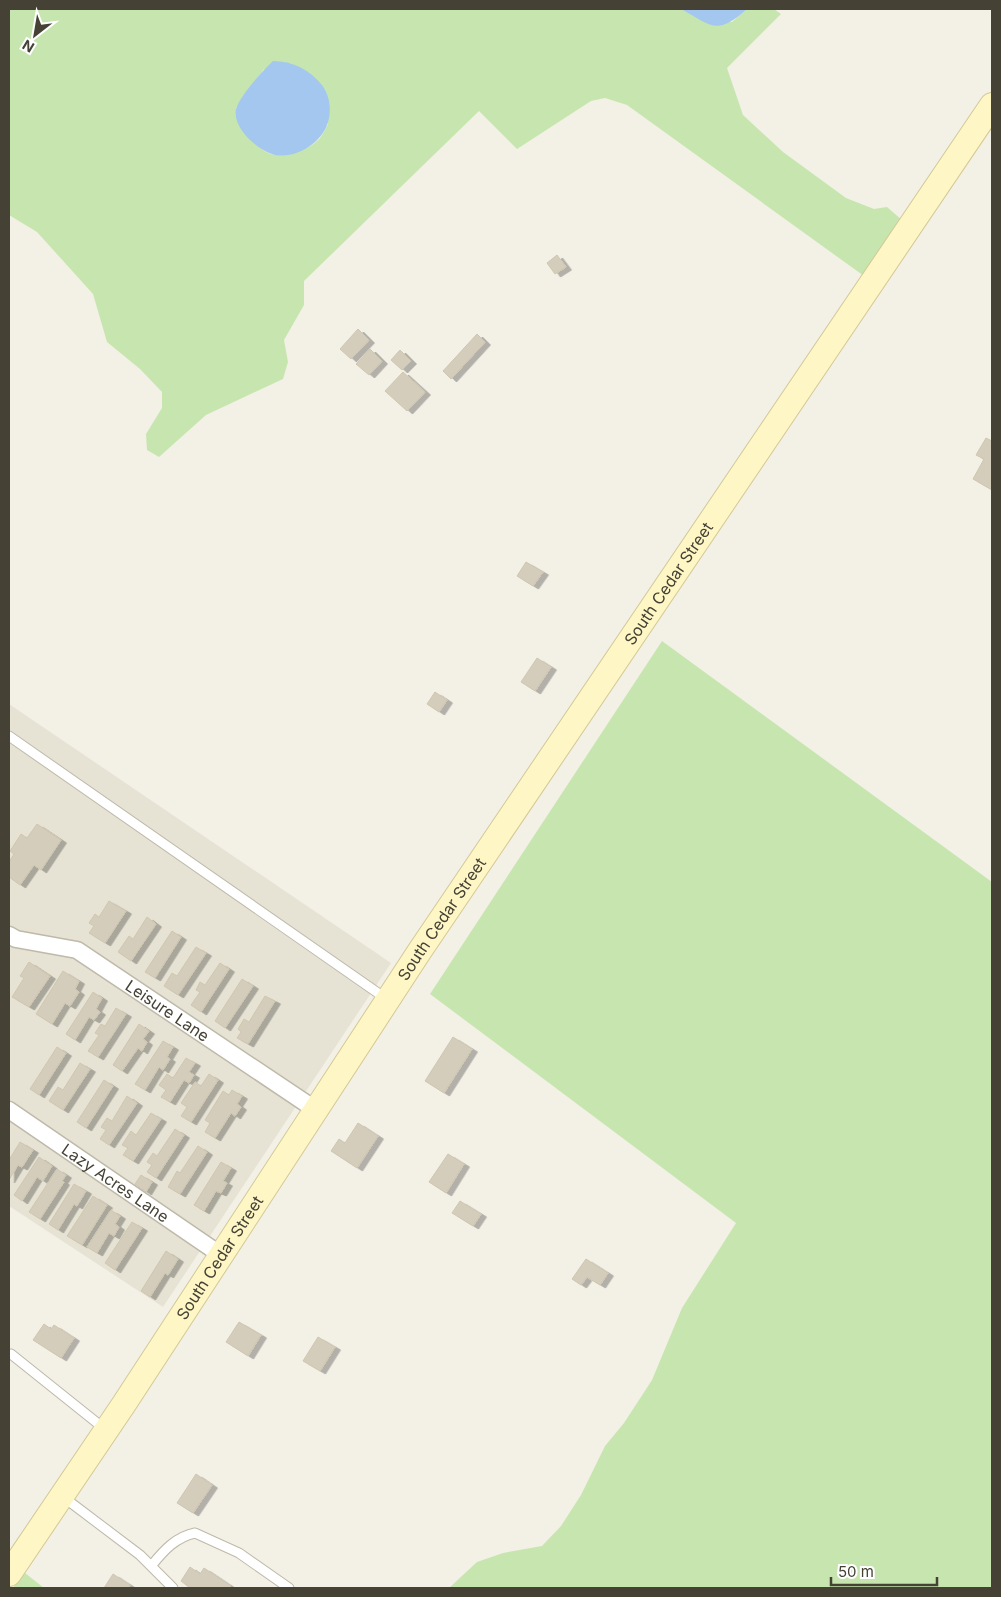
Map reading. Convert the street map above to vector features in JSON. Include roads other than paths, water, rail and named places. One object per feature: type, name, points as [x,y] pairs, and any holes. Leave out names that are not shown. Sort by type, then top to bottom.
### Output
[{"type":"main road","name":"South Cedar Street","points":[[9,1574],[106,1430],[388,1000],[992,106]]},
{"type":"street","name":"Leisure Lane","points":[[9,935],[16,939],[77,950],[316,1110]]},
{"type":"street","name":"Lazy Acres Lane","points":[[9,1110],[221,1255]]},
{"type":"lane","points":[[9,736],[388,1000]]},
{"type":"lane","points":[[12,1354],[106,1430]]},
{"type":"lane","points":[[62,1496],[152,1564],[173,1588]]},
{"type":"lane","points":[[152,1564],[181,1537],[196,1533],[212,1539],[246,1557],[289,1588]]},
{"type":"water","points":[[681,9],[747,9],[728,23],[714,26]]},
{"type":"water","points":[[273,61],[293,64],[312,74],[322,85],[329,101],[330,109],[326,126],[316,141],[301,151],[284,156],[268,153],[254,144],[242,131],[236,116],[238,104],[246,91]]}]
